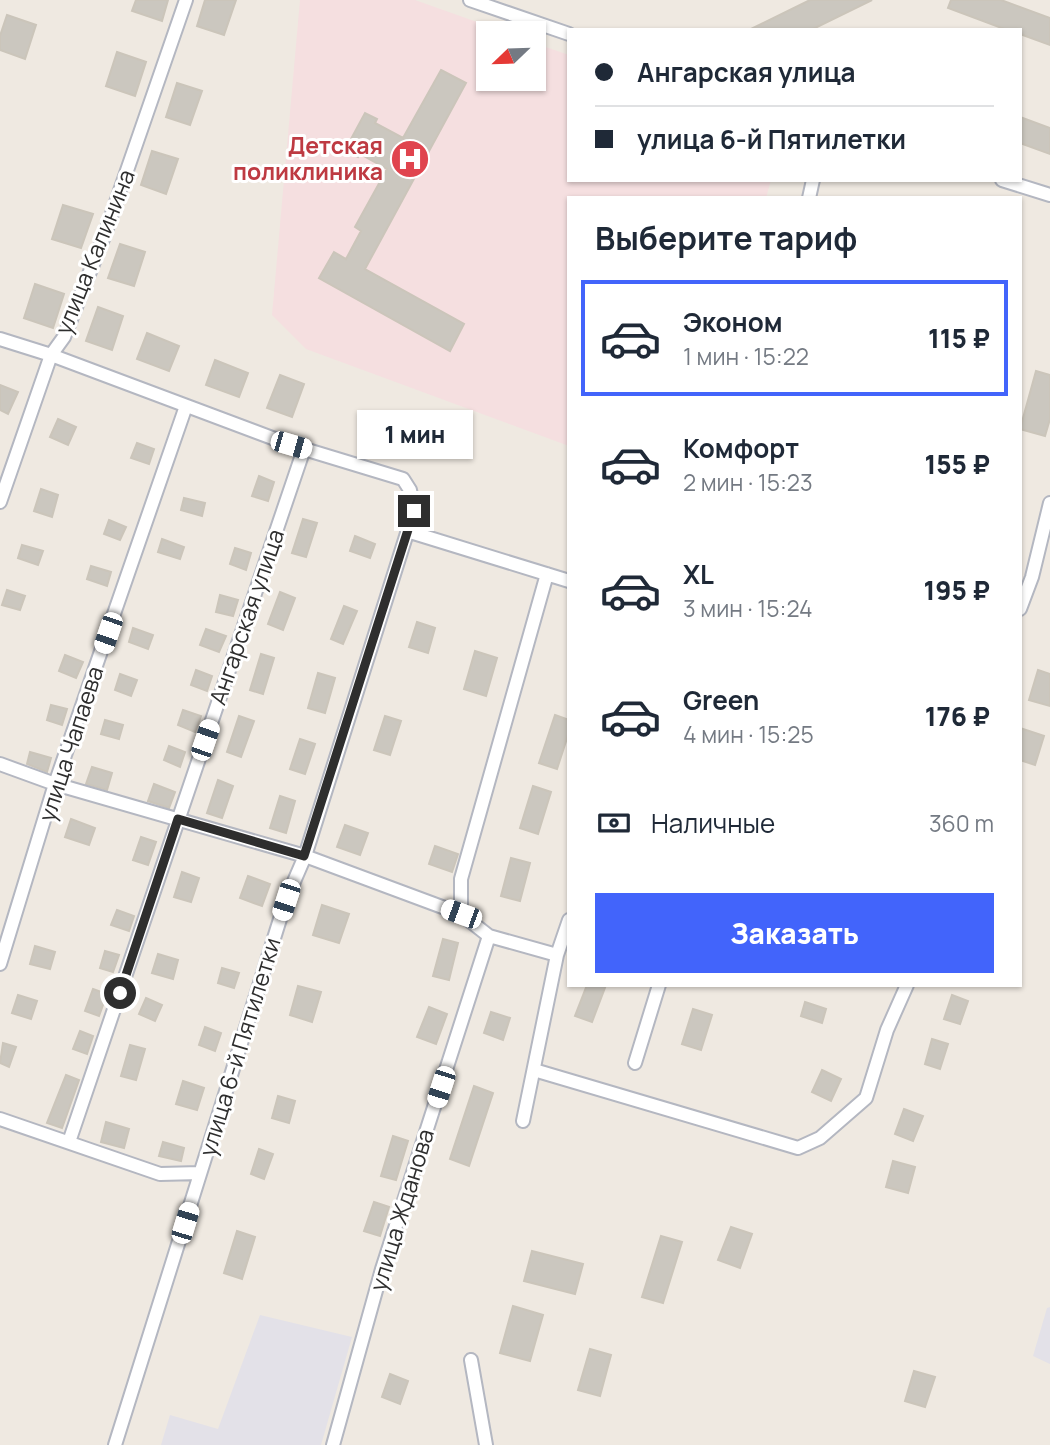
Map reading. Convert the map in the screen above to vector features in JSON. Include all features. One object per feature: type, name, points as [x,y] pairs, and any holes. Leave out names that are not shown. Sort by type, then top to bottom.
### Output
[{"type":"street","name":"улица Калинина","points":[[0,502],[51,355],[64,337],[104,234],[186,0]]},
{"type":"street","points":[[470,0],[567,33]]},
{"type":"street","points":[[1008,182],[1050,195]]},
{"type":"street","points":[[1030,189],[1050,206]]},
{"type":"street","points":[[0,339],[51,355],[304,449]]},
{"type":"street","name":"улица Чапаева","points":[[0,964],[55,784],[186,406]]},
{"type":"street","name":"улица 6-й Пятилетки","points":[[115,1445],[286,900],[304,856],[414,511],[410,491],[403,479],[304,449]]},
{"type":"street","name":"Ангарская улица","points":[[69,1142],[304,449]]},
{"type":"street","points":[[1022,604],[1032,577],[1050,503]]},
{"type":"street","points":[[407,531],[567,580]]},
{"type":"street","points":[[461,914],[461,879],[547,575]]},
{"type":"street","points":[[0,764],[55,784],[304,856],[461,914],[489,936],[557,956]]},
{"type":"street","points":[[523,1121],[557,956],[567,926]]},
{"type":"street","name":"улица Жданова","points":[[333,1445],[382,1269],[489,936]]},
{"type":"street","points":[[635,1063],[658,987]]},
{"type":"street","points":[[534,1070],[798,1148],[820,1138],[866,1098],[887,1030],[906,987]]},
{"type":"street","points":[[0,1118],[160,1174],[200,1173]]},
{"type":"street","points":[[471,1360],[486,1445]]},
{"type":"shaded area","points":[[300,0],[415,0],[476,22],[476,91],[546,91],[546,47],[567,54],[567,182],[770,182],[767,196],[567,196],[567,445],[306,349],[272,315]]},
{"type":"shaded area","points":[[1050,1307],[1050,1364],[1033,1356],[1047,1308]]},
{"type":"shaded area","points":[[260,1315],[352,1337],[321,1445],[161,1445],[170,1415],[218,1429]]},
{"type":"building","points":[[136,0],[168,0],[162,21],[132,11]]},
{"type":"building","points":[[205,0],[236,0],[224,35],[197,26]]},
{"type":"building","points":[[810,0],[872,0],[815,28],[753,28]]},
{"type":"building","points":[[951,0],[1001,0],[1050,18],[1050,45],[1022,35],[1022,28],[1002,28],[948,8]]},
{"type":"building","points":[[7,15],[36,25],[25,59],[0,50],[0,36]]},
{"type":"building","points":[[117,52],[146,62],[135,96],[106,86]]},
{"type":"building","points":[[441,70],[466,83],[365,269],[464,324],[450,351],[319,278],[334,252],[346,259],[361,231],[355,227],[387,169],[360,154],[358,157],[345,150],[365,113],[377,119],[375,123],[403,138]]},
{"type":"building","points":[[177,83],[202,91],[190,125],[166,117]]},
{"type":"building","points":[[1022,118],[1050,128],[1050,154],[1022,144]]},
{"type":"building","points":[[152,151],[178,159],[166,194],[141,185]]},
{"type":"building","points":[[63,205],[93,214],[81,248],[52,239]]},
{"type":"building","points":[[120,244],[145,252],[134,286],[108,278]]},
{"type":"building","points":[[35,284],[64,294],[53,328],[24,318]]},
{"type":"building","points":[[98,307],[123,316],[112,350],[86,341]]},
{"type":"building","points":[[147,333],[179,346],[169,371],[137,359]]},
{"type":"building","points":[[215,360],[248,373],[239,397],[206,385]]},
{"type":"building","points":[[1036,371],[1050,375],[1050,419],[1045,436],[1022,430]]},
{"type":"building","points":[[280,375],[304,384],[292,417],[267,408]]},
{"type":"building","points":[[0,385],[18,392],[8,414],[0,410]]},
{"type":"building","points":[[58,419],[76,427],[68,445],[50,437]]},
{"type":"building","points":[[137,443],[154,449],[149,464],[131,458]]},
{"type":"building","points":[[259,476],[274,482],[268,501],[252,496]]},
{"type":"building","points":[[41,489],[58,495],[52,517],[34,511]]},
{"type":"building","points":[[184,498],[205,503],[202,516],[181,510]]},
{"type":"building","points":[[303,519],[317,523],[306,557],[292,553]]},
{"type":"building","points":[[109,520],[126,527],[120,540],[104,534]]},
{"type":"building","points":[[355,536],[375,544],[370,558],[350,551]]},
{"type":"building","points":[[162,539],[184,547],[180,559],[158,552]]},
{"type":"building","points":[[22,545],[43,551],[38,565],[18,558]]},
{"type":"building","points":[[235,548],[251,553],[246,570],[230,564]]},
{"type":"building","points":[[91,566],[111,572],[107,586],[87,579]]},
{"type":"building","points":[[7,590],[25,596],[20,610],[2,605]]},
{"type":"building","points":[[280,592],[295,598],[283,630],[268,624]]},
{"type":"building","points":[[220,595],[238,600],[233,616],[216,612]]},
{"type":"building","points":[[344,606],[357,611],[343,644],[331,639]]},
{"type":"building","points":[[417,622],[435,628],[428,653],[409,647]]},
{"type":"building","points":[[133,628],[153,635],[148,649],[129,642]]},
{"type":"building","points":[[206,629],[226,636],[219,652],[200,645]]},
{"type":"building","points":[[475,651],[497,658],[486,696],[464,689]]},
{"type":"building","points":[[261,654],[274,658],[263,694],[250,690]]},
{"type":"building","points":[[65,655],[83,662],[76,678],[59,671]]},
{"type":"building","points":[[196,670],[212,676],[207,691],[191,685]]},
{"type":"building","points":[[1038,670],[1050,674],[1050,706],[1029,700]]},
{"type":"building","points":[[318,673],[335,678],[325,713],[308,708]]},
{"type":"building","points":[[120,674],[137,680],[131,696],[115,690]]},
{"type":"building","points":[[51,705],[67,709],[62,725],[47,720]]},
{"type":"building","points":[[183,710],[201,716],[195,732],[178,725]]},
{"type":"building","points":[[555,715],[567,719],[567,738],[557,769],[539,763]]},
{"type":"building","points":[[239,716],[254,721],[241,757],[227,752]]},
{"type":"building","points":[[385,716],[401,721],[390,755],[374,750]]},
{"type":"building","points":[[105,720],[123,725],[119,739],[101,734]]},
{"type":"building","points":[[1022,729],[1044,736],[1035,765],[1022,761]]},
{"type":"building","points":[[300,739],[315,744],[305,774],[290,769]]},
{"type":"building","points":[[169,746],[185,752],[180,767],[164,760]]},
{"type":"building","points":[[30,752],[51,758],[47,772],[27,764]]},
{"type":"building","points":[[92,767],[112,773],[107,790],[86,784]]},
{"type":"building","points":[[218,780],[233,786],[222,818],[207,813]]},
{"type":"building","points":[[154,784],[175,792],[169,808],[148,801]]},
{"type":"building","points":[[533,786],[551,792],[538,834],[520,828]]},
{"type":"building","points":[[280,796],[295,801],[286,833],[270,828]]},
{"type":"building","points":[[71,819],[95,828],[89,845],[65,837]]},
{"type":"building","points":[[345,825],[368,833],[360,855],[337,847]]},
{"type":"building","points":[[141,837],[156,842],[148,865],[133,860]]},
{"type":"building","points":[[435,846],[458,854],[452,872],[429,864]]},
{"type":"building","points":[[511,858],[530,863],[520,901],[501,896]]},
{"type":"building","points":[[182,872],[199,878],[191,902],[174,897]]},
{"type":"building","points":[[248,876],[270,884],[262,906],[240,898]]},
{"type":"building","points":[[322,905],[349,914],[339,943],[313,935]]},
{"type":"building","points":[[117,910],[134,916],[129,931],[111,925]]},
{"type":"building","points":[[443,939],[458,943],[449,980],[433,976]]},
{"type":"building","points":[[35,946],[55,952],[50,969],[30,964]]},
{"type":"building","points":[[105,951],[119,955],[113,972],[100,968]]},
{"type":"building","points":[[158,954],[178,960],[173,979],[152,973]]},
{"type":"building","points":[[222,968],[239,973],[234,988],[218,983]]},
{"type":"building","points":[[298,986],[321,992],[312,1022],[290,1015]]},
{"type":"building","points":[[586,987],[605,987],[592,1022],[575,1016]]},
{"type":"building","points":[[93,989],[107,994],[99,1016],[85,1011]]},
{"type":"building","points":[[18,995],[37,1001],[31,1019],[12,1013]]},
{"type":"building","points":[[952,995],[968,1001],[960,1024],[944,1019]]},
{"type":"building","points":[[146,998],[162,1005],[155,1021],[139,1014]]},
{"type":"building","points":[[805,1002],[826,1009],[822,1023],[801,1016]]},
{"type":"building","points":[[429,1007],[447,1014],[436,1044],[417,1037]]},
{"type":"building","points":[[693,1009],[712,1015],[701,1050],[682,1044]]},
{"type":"building","points":[[491,1012],[510,1018],[503,1040],[484,1033]]},
{"type":"building","points":[[205,1027],[221,1033],[215,1051],[199,1045]]},
{"type":"building","points":[[80,1031],[93,1036],[87,1054],[73,1049]]},
{"type":"building","points":[[932,1039],[948,1044],[940,1069],[925,1064]]},
{"type":"building","points":[[3,1043],[16,1047],[9,1067],[0,1063]]},
{"type":"building","points":[[130,1045],[145,1049],[136,1080],[121,1076]]},
{"type":"building","points":[[822,1070],[841,1079],[831,1101],[812,1092]]},
{"type":"building","points":[[66,1075],[79,1080],[62,1128],[47,1123]]},
{"type":"building","points":[[183,1081],[204,1088],[197,1110],[176,1104]]},
{"type":"building","points":[[474,1086],[493,1093],[469,1166],[450,1159]]},
{"type":"building","points":[[278,1096],[295,1101],[289,1123],[272,1118]]},
{"type":"building","points":[[904,1109],[923,1116],[913,1141],[895,1134]]},
{"type":"building","points":[[106,1122],[129,1129],[124,1148],[101,1142]]},
{"type":"building","points":[[393,1136],[408,1141],[396,1180],[381,1176]]},
{"type":"building","points":[[163,1142],[184,1148],[181,1161],[159,1156]]},
{"type":"building","points":[[259,1149],[273,1154],[264,1179],[251,1174]]},
{"type":"building","points":[[893,1161],[915,1167],[908,1193],[886,1187]]},
{"type":"building","points":[[374,1202],[389,1207],[380,1236],[364,1231]]},
{"type":"building","points":[[731,1227],[752,1234],[740,1268],[718,1260]]},
{"type":"building","points":[[237,1231],[255,1237],[242,1279],[224,1273]]},
{"type":"building","points":[[661,1236],[682,1242],[663,1303],[642,1297]]},
{"type":"building","points":[[532,1251],[583,1264],[575,1294],[524,1281]]},
{"type":"building","points":[[513,1306],[543,1315],[530,1361],[500,1353]]},
{"type":"building","points":[[590,1349],[611,1355],[600,1396],[578,1390]]},
{"type":"building","points":[[914,1371],[935,1377],[925,1407],[905,1401]]},
{"type":"building","points":[[390,1374],[408,1381],[400,1404],[382,1397]]},
{"type":"place","name":"Детская поликлиника","points":[[410,159]]},
{"type":"route","points":[[120,993],[178,819],[304,856],[414,511]]}]
